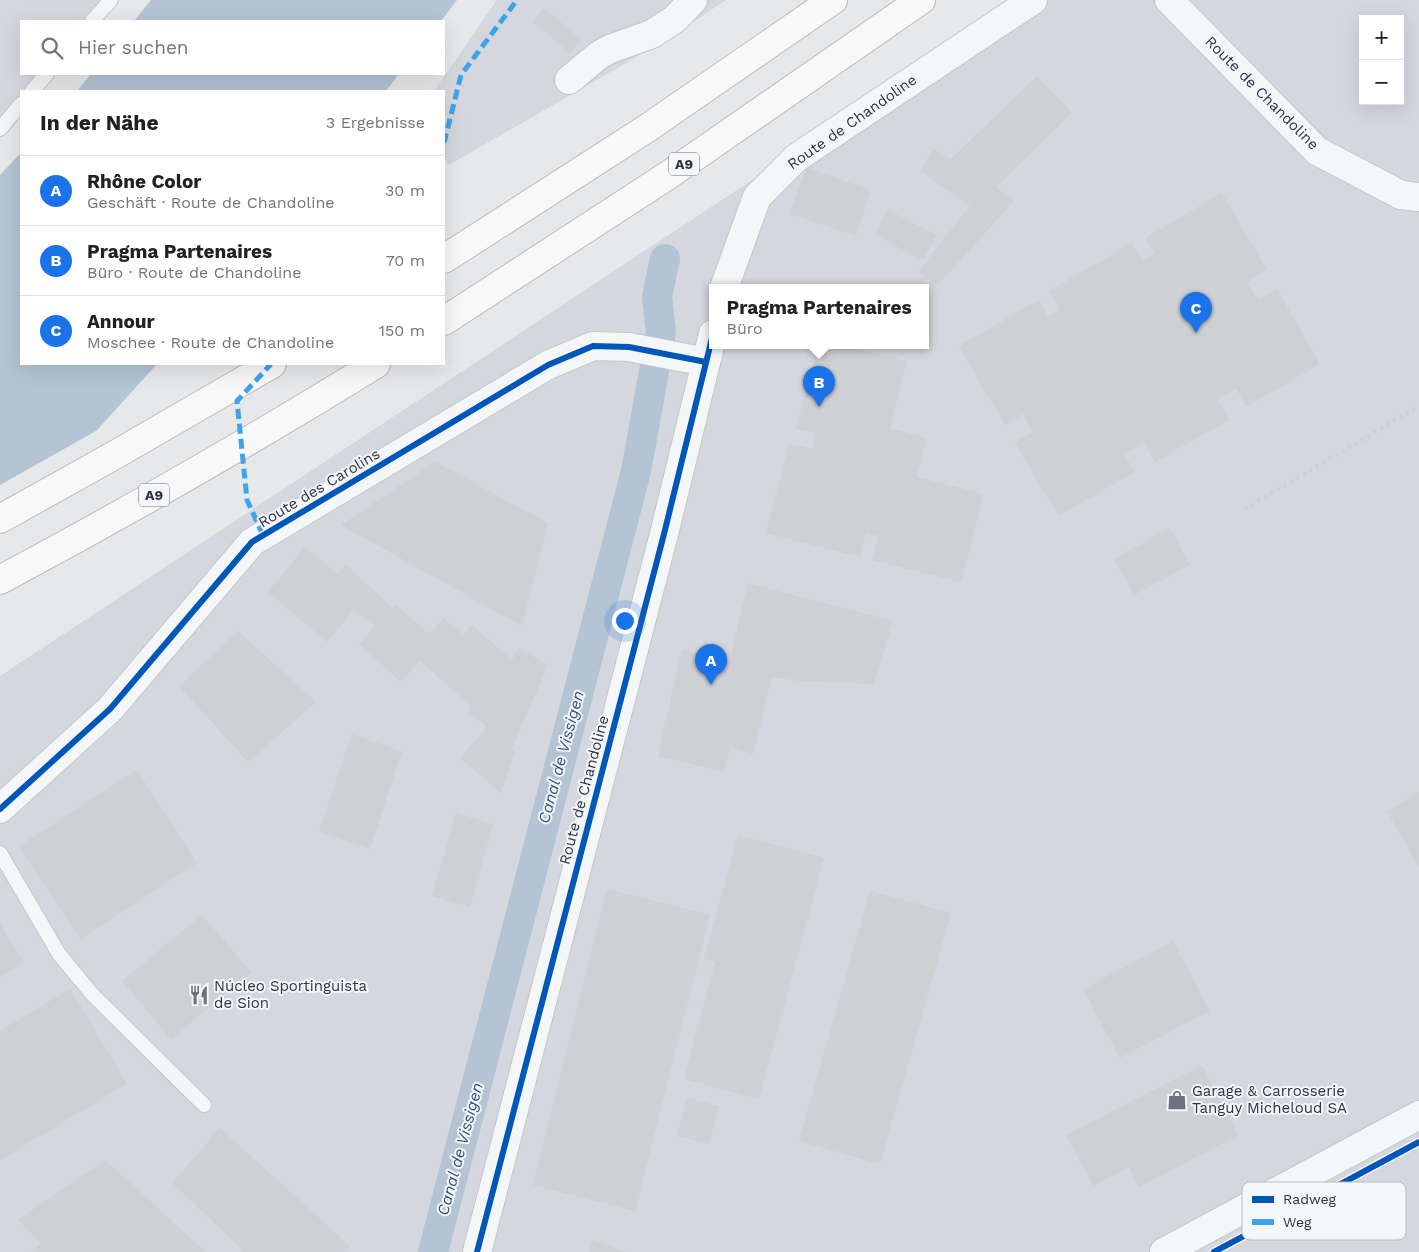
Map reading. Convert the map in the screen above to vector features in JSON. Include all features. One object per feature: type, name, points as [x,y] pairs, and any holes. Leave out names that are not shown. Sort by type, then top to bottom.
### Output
[{"type":"highway","points":[[445,258],[646,129],[834,0]]},
{"type":"highway","name":"A9","points":[[445,320],[666,176],[920,0]]},
{"type":"highway","points":[[0,519],[270,365]]},
{"type":"highway","name":"A9","points":[[0,580],[306,407],[374,365]]},
{"type":"street","points":[[569,80],[599,55],[610,49],[652,34],[675,19],[693,0]]},
{"type":"street","name":"Route de Chandoline","points":[[725,284],[757,197],[796,158],[1033,0]]},
{"type":"street","name":"Route de Chandoline","points":[[1169,0],[1317,151],[1401,195],[1419,197]]},
{"type":"street","name":"Route des Carolins","points":[[0,809],[110,709],[252,542],[548,365],[593,346],[629,347],[706,362]]},
{"type":"street","name":"Route de Chandoline","points":[[477,1252],[664,534],[709,349]]},
{"type":"street","points":[[1294,1182],[1419,1115]]},
{"type":"street","points":[[1164,1252],[1242,1210]]},
{"type":"lane","points":[[93,20],[111,0]]},
{"type":"lane","points":[[33,90],[46,75]]},
{"type":"lane","points":[[0,129],[20,105]]},
{"type":"lane","points":[[0,853],[59,954],[92,994],[204,1105]]},
{"type":"shaded area","points":[[0,0],[111,0],[93,20],[20,20],[20,75],[46,75],[33,90],[20,90],[20,105],[0,129]]},
{"type":"shaded area","points":[[497,0],[726,0],[666,40],[449,165],[445,159],[445,90],[435,90]]},
{"type":"shaded area","points":[[1025,0],[1419,0],[1419,1252],[0,1252],[0,676]]},
{"type":"water","points":[[151,0],[457,0],[442,20],[135,20]]},
{"type":"water","points":[[90,75],[398,75],[387,90],[78,90]]},
{"type":"water","points":[[20,154],[20,365],[156,365],[0,537],[0,175]]},
{"type":"pier","points":[[103,427],[2,539],[0,540],[0,485]]},
{"type":"building","points":[[544,8],[582,40],[570,53],[533,22]]},
{"type":"building","points":[[1037,76],[1072,113],[996,187],[1014,201],[938,285],[918,272],[970,206],[920,171],[934,149],[951,159]]},
{"type":"building","points":[[806,168],[871,190],[856,236],[790,214]]},
{"type":"building","points":[[1222,193],[1267,270],[1247,282],[1258,300],[1277,289],[1320,364],[1246,407],[1236,388],[1217,399],[1230,419],[1155,462],[1143,442],[1124,454],[1135,472],[1058,516],[1015,442],[1033,432],[1023,414],[1005,425],[959,346],[1039,300],[1048,317],[1060,310],[1049,291],[1132,243],[1143,261],[1155,254],[1145,238]]},
{"type":"building","points":[[888,210],[937,235],[923,260],[875,235]]},
{"type":"building","points":[[817,349],[857,349],[907,361],[890,428],[927,438],[917,477],[984,494],[961,582],[872,560],[879,536],[866,533],[860,557],[766,533],[789,443],[812,449],[816,433],[796,429]]},
{"type":"building","points":[[435,462],[548,523],[522,626],[341,525]]},
{"type":"building","points":[[1170,528],[1190,565],[1134,595],[1114,559]]},
{"type":"building","points":[[305,547],[338,574],[346,565],[392,607],[395,604],[429,634],[444,618],[463,635],[472,625],[512,660],[518,648],[548,665],[512,748],[515,751],[501,793],[460,758],[487,727],[468,712],[471,706],[420,661],[401,682],[359,644],[375,626],[354,610],[327,642],[268,592]]},
{"type":"building","points":[[748,583],[893,621],[874,684],[799,681],[772,677],[753,754],[730,747],[724,772],[658,756],[682,649],[729,663]]},
{"type":"building","points":[[238,631],[316,702],[248,762],[179,686]]},
{"type":"building","points":[[351,734],[402,751],[370,849],[319,832]]},
{"type":"building","points":[[137,770],[197,863],[80,939],[19,846]]},
{"type":"building","points":[[1419,792],[1419,868],[1387,811]]},
{"type":"building","points":[[456,813],[493,824],[470,907],[432,896]]},
{"type":"building","points":[[738,835],[824,858],[759,1099],[684,1079],[715,962],[704,959]]},
{"type":"building","points":[[607,889],[710,915],[635,1211],[533,1185]]},
{"type":"building","points":[[870,891],[951,913],[880,1164],[799,1141]]},
{"type":"building","points":[[202,915],[251,972],[171,1039],[122,981]]},
{"type":"building","points":[[0,924],[24,962],[0,977]]},
{"type":"building","points":[[1173,942],[1210,1011],[1120,1058],[1083,989]]},
{"type":"building","points":[[70,989],[127,1084],[0,1160],[0,1031]]},
{"type":"building","name":"Garage & Carrosserie Tanguy Micheloud SA","points":[[1202,1065],[1238,1135],[1139,1187],[1129,1168],[1093,1186],[1066,1135]]},
{"type":"building","points":[[687,1098],[719,1106],[709,1144],[677,1136]]},
{"type":"building","points":[[220,1128],[350,1246],[344,1252],[245,1252],[172,1183]]},
{"type":"building","points":[[105,1160],[206,1252],[31,1252],[41,1243],[18,1220]]},
{"type":"building","points":[[593,1240],[625,1252],[589,1252]]},
{"type":"waterway","name":"Canal de Vissigen","points":[[433,1252],[636,471],[661,332],[657,297],[665,259]]},
{"type":"railway","points":[[1245,509],[1419,406]]},
{"type":"marked path","points":[[445,139],[461,75],[517,0]]},
{"type":"marked path","points":[[263,535],[247,500],[237,401],[270,365]]},
{"type":"cycle path","points":[[0,809],[110,709],[252,542],[548,365],[593,346],[629,347],[706,362]]},
{"type":"cycle path","points":[[477,1252],[664,534],[709,349]]},
{"type":"cycle path","points":[[1344,1182],[1419,1142]]},
{"type":"cycle path","points":[[1214,1252],[1242,1237]]},
{"type":"place","name":"Annour","points":[[1196,333]]},
{"type":"place","name":"Pragma Partenaires","points":[[819,407]]},
{"type":"place","name":"Rhône Color","points":[[711,685]]},
{"type":"place","name":"Núcleo Sportinguista de Sion","points":[[199,995]]},
{"type":"place","name":"Garage & Carrosserie Tanguy Micheloud SA","points":[[1177,1100]]}]
